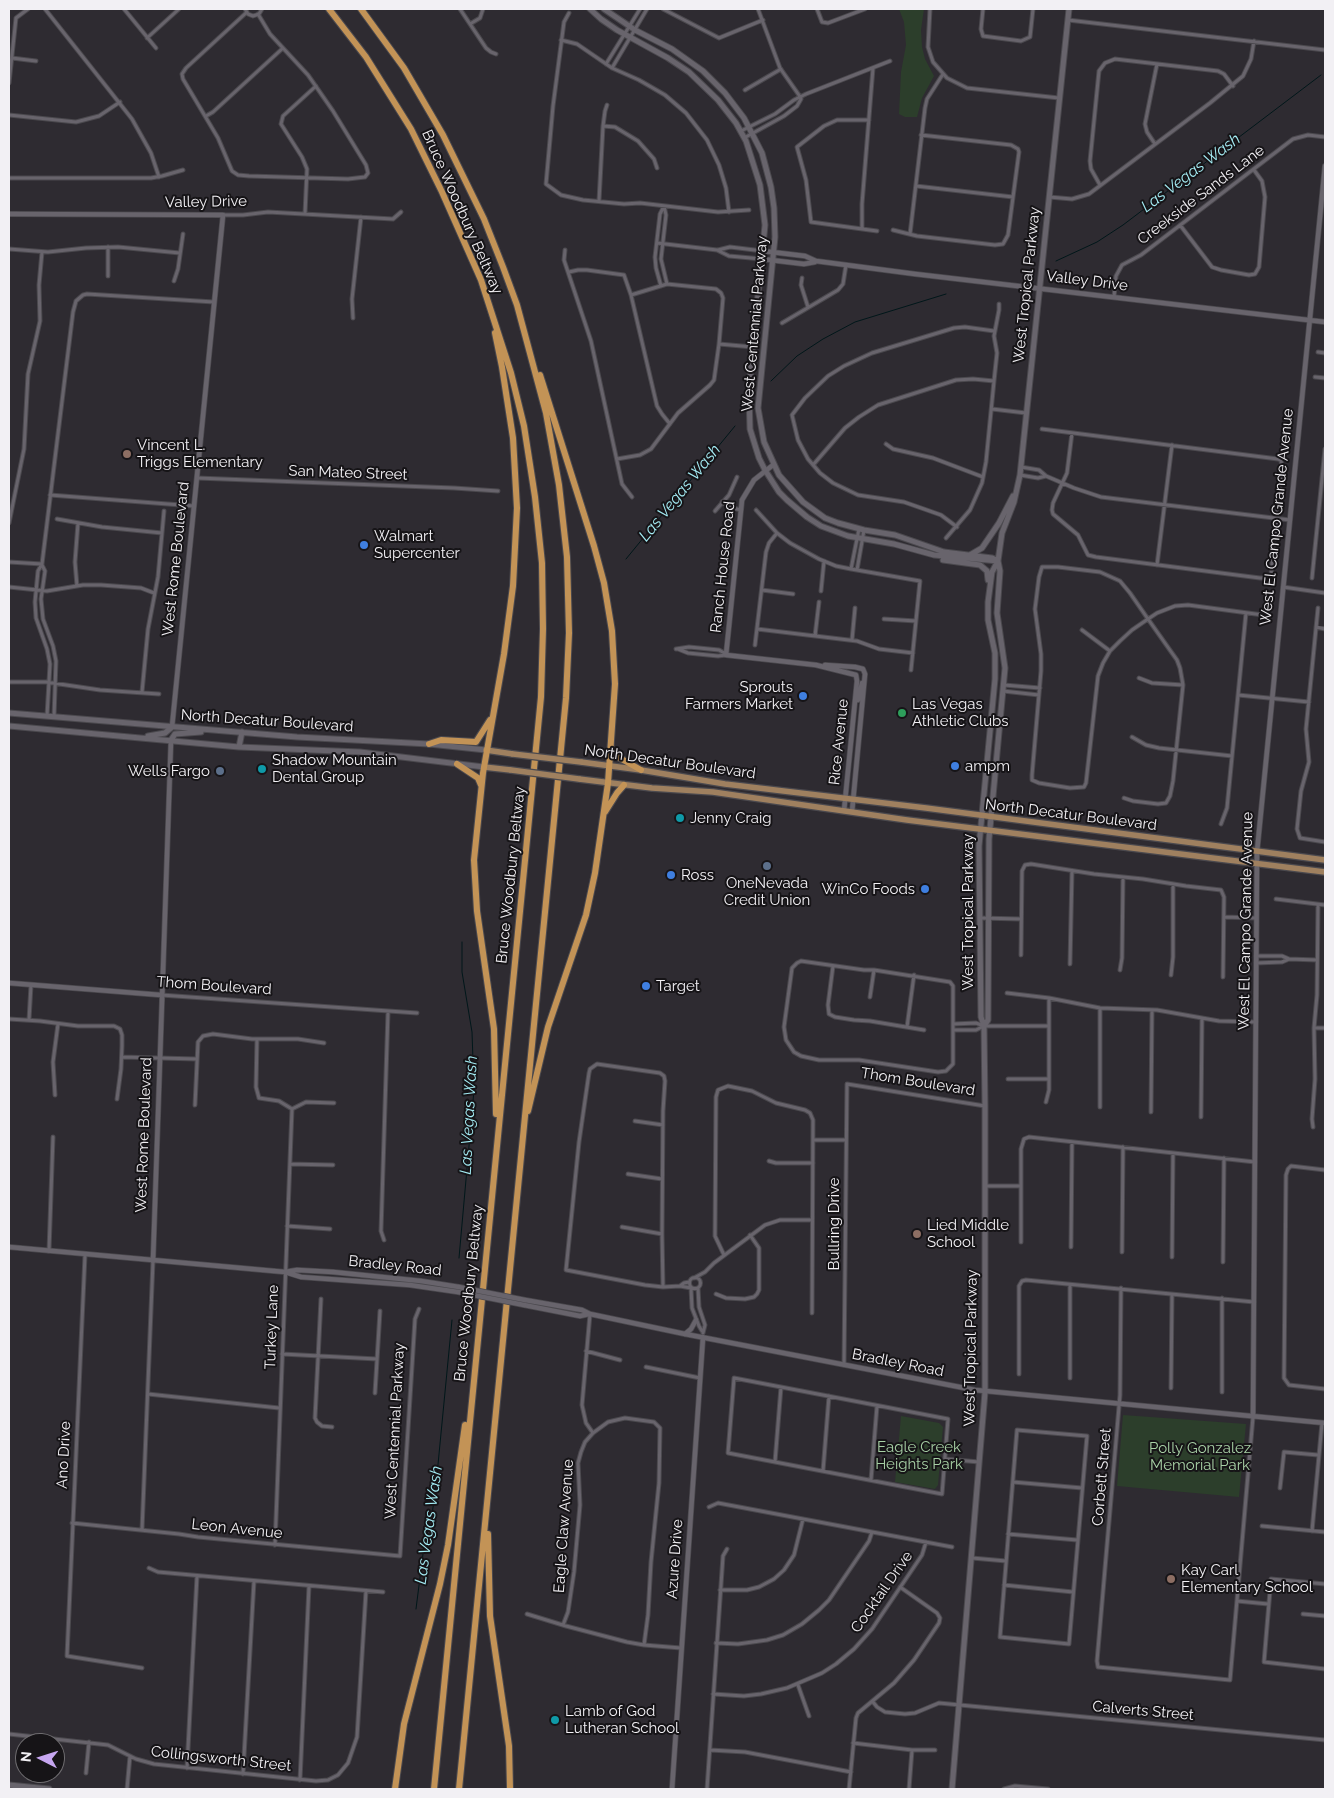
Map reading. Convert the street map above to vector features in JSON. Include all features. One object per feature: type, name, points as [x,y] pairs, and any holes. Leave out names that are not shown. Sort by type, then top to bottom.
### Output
[{"type":"highway","name":"Bruce Woodbury Beltway","points":[[329,9],[366,57],[411,129],[442,192],[481,280],[509,365],[524,426],[535,497],[542,563],[541,698],[434,1789]]},
{"type":"highway","name":"Bruce Woodbury Beltway","points":[[362,9],[404,68],[443,135],[504,267],[524,329],[546,413],[559,485],[567,557],[569,633],[566,698],[460,1789]]},
{"type":"highway","points":[[481,280],[502,367],[509,406],[517,492],[517,538],[513,586],[504,654],[486,750],[476,833],[474,878],[494,1029],[496,1150]]},
{"type":"highway","points":[[522,1140],[548,1028],[589,905],[608,783],[615,670],[607,595],[594,546],[557,426],[524,329]]},
{"type":"highway","points":[[429,744],[440,740],[476,742],[492,717]]},
{"type":"highway","points":[[610,750],[618,757],[641,770]]},
{"type":"highway","points":[[457,764],[478,778],[482,786]]},
{"type":"highway","points":[[604,816],[616,793],[624,785]]},
{"type":"highway","points":[[395,1789],[404,1724],[438,1593],[448,1545],[464,1428],[473,1382]]},
{"type":"highway","points":[[489,1485],[489,1602],[493,1642],[509,1746],[510,1789]]},
{"type":"main road","name":"West Centennial Parkway","points":[[590,9],[601,19],[627,36],[689,72],[718,100],[744,138],[753,161],[762,199],[765,225],[749,394],[750,429],[754,445],[765,470],[787,500],[807,517],[835,532],[934,555],[998,561]]},
{"type":"main road","name":"West Centennial Parkway","points":[[604,9],[632,28],[672,49],[703,71],[730,100],[753,133],[762,153],[771,187],[775,221],[774,253],[758,408],[764,442],[773,464],[787,485],[812,509],[838,523],[896,535],[944,552],[992,558],[998,561]]},
{"type":"main road","name":"West Tropical Parkway","points":[[952,1789],[985,1392],[986,1186],[984,1026],[981,1017],[980,829],[994,687],[995,653],[988,620],[988,602],[992,572],[998,561],[1002,533],[1020,475],[1068,9]]},
{"type":"main road","points":[[969,555],[979,551],[988,540],[999,523],[1018,485]]},
{"type":"main road","points":[[918,552],[932,558],[975,564],[984,568],[988,574],[988,602]]},
{"type":"main road","name":"West Tropical Parkway","points":[[984,1026],[988,1020],[990,830],[1003,688],[1004,654],[997,613],[1000,570],[998,561]]},
{"type":"main road","name":"North Decatur Boulevard","points":[[9,713],[211,730],[429,744],[486,750],[641,770],[719,784],[846,798],[1325,860]]},
{"type":"main road","name":"North Decatur Boulevard","points":[[9,726],[239,747],[360,752],[624,785],[713,792],[980,829],[1325,872]]},
{"type":"main road","points":[[139,737],[165,733],[172,727]]},
{"type":"main road","points":[[172,740],[175,734],[211,730]]},
{"type":"main road","points":[[239,747],[242,732]]},
{"type":"main road","points":[[249,747],[252,733]]},
{"type":"main road","points":[[980,955],[984,960],[988,977]]},
{"type":"main road","points":[[9,1785],[49,1789]]},
{"type":"street","points":[[9,83],[16,18],[28,9]]},
{"type":"street","points":[[45,9],[120,102],[141,133],[151,153],[159,177]]},
{"type":"street","points":[[124,9],[156,48]]},
{"type":"street","points":[[147,38],[179,9]]},
{"type":"street","points":[[258,14],[266,28],[304,68],[316,86],[366,165],[367,174],[365,177],[356,179],[249,176],[235,174],[232,171],[218,138],[183,79],[182,74],[246,11],[252,16],[258,14],[262,9]]},
{"type":"street","points":[[460,9],[486,48],[496,54]]},
{"type":"street","points":[[470,24],[480,18],[483,9]]},
{"type":"street","points":[[632,28],[640,9]]},
{"type":"street","points":[[606,64],[647,9]]},
{"type":"street","points":[[663,9],[719,38],[763,20]]},
{"type":"street","points":[[758,9],[781,69],[801,98]]},
{"type":"street","points":[[816,9],[820,20],[825,23],[833,22],[865,9]]},
{"type":"street","points":[[930,9],[928,47],[933,62],[943,74],[955,83],[967,88],[1059,98]]},
{"type":"street","points":[[983,9],[981,29],[983,36],[1021,41],[1028,39],[1031,33],[1033,9]]},
{"type":"street","points":[[569,13],[564,22],[553,106],[546,184],[561,195],[582,200],[718,212],[749,210]]},
{"type":"street","points":[[1067,20],[1325,50]]},
{"type":"street","points":[[612,68],[627,36]]},
{"type":"street","points":[[562,40],[577,44],[612,68],[639,80],[665,96],[686,113],[707,140],[719,165],[726,188],[729,212]]},
{"type":"street","points":[[1048,197],[1077,198],[1089,194],[1232,86],[1247,70],[1254,41]]},
{"type":"street","points":[[206,116],[213,112],[283,48]]},
{"type":"street","points":[[12,58],[36,61]]},
{"type":"street","points":[[1100,185],[1091,170],[1090,161],[1100,71],[1105,63],[1115,59],[1218,71],[1224,74],[1232,86]]},
{"type":"street","points":[[741,131],[782,110],[794,100],[806,94],[890,61]]},
{"type":"street","points":[[1155,144],[1147,132],[1145,124],[1157,64]]},
{"type":"street","points":[[862,229],[862,204],[873,68]]},
{"type":"street","points":[[745,90],[781,69]]},
{"type":"street","points":[[910,234],[926,103],[943,74]]},
{"type":"street","points":[[305,214],[307,178],[305,163],[282,124],[282,120],[283,116],[316,86]]},
{"type":"street","points":[[744,138],[791,111],[797,106],[801,98]]},
{"type":"street","points":[[9,115],[76,122],[99,116],[120,102]]},
{"type":"street","points":[[599,202],[603,126],[605,111],[608,106]]},
{"type":"street","points":[[869,120],[837,120],[824,126],[797,146],[806,180],[811,222],[877,232]]},
{"type":"street","points":[[603,126],[615,127],[638,142],[654,159],[657,168]]},
{"type":"street","name":"Creekside Sands Lane","points":[[1114,297],[1116,276],[1120,266],[1141,255],[1298,137],[1308,134],[1325,137]]},
{"type":"street","points":[[893,230],[995,245],[1005,242],[1008,235],[1018,149],[1011,145],[921,136]]},
{"type":"street","name":"West El Campo Grande Avenue","points":[[1230,1680],[1253,1417],[1257,852],[1325,166]]},
{"type":"street","points":[[1180,225],[1212,267],[1249,275],[1255,274],[1259,267],[1265,197],[1262,180],[1254,169]]},
{"type":"street","points":[[9,178],[159,177],[183,170]]},
{"type":"street","points":[[916,186],[1013,197]]},
{"type":"street","points":[[661,286],[655,261],[660,214],[664,206]]},
{"type":"street","points":[[664,206],[666,214],[661,264],[667,284]]},
{"type":"street","name":"Valley Drive","points":[[9,214],[243,215],[268,212],[393,219],[401,212]]},
{"type":"street","name":"West Rome Boulevard","points":[[172,727],[223,215]]},
{"type":"street","points":[[353,318],[352,299],[361,217]]},
{"type":"street","points":[[174,281],[178,269],[183,234]]},
{"type":"street","name":"Valley Drive","points":[[657,243],[717,250],[730,247],[805,256],[816,261],[846,265],[1325,322]]},
{"type":"street","points":[[9,249],[42,252],[108,247],[180,253]]},
{"type":"street","points":[[108,247],[108,276]]},
{"type":"street","points":[[565,250],[564,260],[591,341],[622,484],[632,497]]},
{"type":"street","name":"Valley Drive","points":[[717,250],[729,256],[804,264],[816,261]]},
{"type":"street","points":[[9,523],[24,449],[28,374],[40,321],[39,285],[42,252]]},
{"type":"street","points":[[782,323],[838,290],[843,284],[846,265]]},
{"type":"street","points":[[568,272],[587,270],[624,275],[631,296],[657,406],[670,424]]},
{"type":"street","points":[[802,278],[801,286],[808,307]]},
{"type":"street","points":[[617,459],[640,455],[650,449],[678,413],[714,380],[723,298],[716,289],[667,284],[631,296]]},
{"type":"street","points":[[47,716],[50,682],[49,656],[35,610],[36,590],[38,571],[42,564],[73,312],[79,298],[87,294],[214,302]]},
{"type":"street","points":[[946,538],[957,527],[972,506],[983,477],[992,409],[996,353],[994,331],[999,304]]},
{"type":"street","points":[[957,527],[941,515],[904,502],[858,495],[833,483],[813,466],[803,451],[798,440],[792,415],[805,398],[828,376],[872,353],[959,327],[994,331]]},
{"type":"street","points":[[719,344],[753,347]]},
{"type":"street","points":[[1318,352],[1325,352]]},
{"type":"street","points":[[1315,377],[1325,378]]},
{"type":"street","points":[[813,466],[845,428],[859,416],[878,405],[956,380],[994,381]]},
{"type":"street","points":[[992,409],[1027,413]]},
{"type":"street","points":[[1042,429],[1281,460],[1282,468],[1277,518],[1270,575],[1268,578],[1091,557],[1088,555],[1078,535],[1053,514],[1052,506],[1068,468],[1072,433]]},
{"type":"street","points":[[886,444],[893,449],[933,458],[983,477]]},
{"type":"street","points":[[1157,565],[1172,445]]},
{"type":"street","points":[[1312,578],[1324,475],[1325,449]]},
{"type":"street","name":"Ranch House Road","points":[[726,655],[742,500],[754,480],[773,464]]},
{"type":"street","points":[[1021,467],[1036,469],[1046,476],[1092,495],[1290,520]]},
{"type":"street","points":[[1034,477],[1036,469]]},
{"type":"street","points":[[1020,475],[1040,478],[1046,476]]},
{"type":"street","points":[[715,511],[733,489],[737,477]]},
{"type":"street","name":"San Mateo Street","points":[[197,478],[498,491]]},
{"type":"street","points":[[50,495],[194,506]]},
{"type":"street","points":[[1320,499],[1325,500]]},
{"type":"street","points":[[722,502],[729,507],[741,510]]},
{"type":"street","points":[[756,510],[777,533],[797,548],[824,561],[851,569],[920,581],[911,670]]},
{"type":"street","points":[[142,692],[148,629],[164,511]]},
{"type":"street","points":[[57,519],[102,528],[162,534]]},
{"type":"street","points":[[77,586],[75,562],[78,523]]},
{"type":"street","points":[[851,569],[862,529]]},
{"type":"street","points":[[754,645],[767,548],[777,533]]},
{"type":"street","points":[[857,570],[860,539]]},
{"type":"street","points":[[821,591],[824,561]]},
{"type":"street","points":[[9,562],[42,564]]},
{"type":"street","points":[[42,564],[45,571],[42,590],[42,619],[54,653],[56,683],[54,717]]},
{"type":"street","points":[[1124,798],[1158,804],[1168,801],[1172,788],[1183,686],[1177,660],[1148,619],[1125,587],[1114,578],[1090,570],[1042,567],[1038,576],[1035,609],[1041,654],[1040,695],[1032,780],[1034,782],[1076,788],[1084,787],[1086,783],[1096,683],[1103,663],[1110,651],[1125,636],[1148,619],[1163,610],[1175,606],[1263,615]]},
{"type":"street","points":[[9,587],[53,590],[90,584],[141,588],[154,593]]},
{"type":"street","points":[[1283,587],[1325,593]]},
{"type":"street","points":[[762,590],[793,594]]},
{"type":"street","points":[[815,636],[819,602]]},
{"type":"street","points":[[852,640],[855,608]]},
{"type":"street","points":[[1318,608],[1306,729],[1309,762],[1300,796],[1297,829],[1298,836],[1303,839],[1325,842]]},
{"type":"street","points":[[1221,824],[1227,808],[1246,613]]},
{"type":"street","points":[[884,619],[916,621]]},
{"type":"street","points":[[1316,627],[1325,629]]},
{"type":"street","points":[[757,629],[852,640],[880,649],[912,653]]},
{"type":"street","points":[[1082,630],[1110,651]]},
{"type":"street","points":[[726,655],[719,650],[689,646],[676,649],[688,653],[726,655],[816,666],[861,668],[865,672],[866,678],[863,680],[855,711]]},
{"type":"street","name":"Rice Avenue","points":[[816,666],[854,673],[857,677],[844,811]]},
{"type":"street","name":"Rice Avenue","points":[[852,812],[866,678]]},
{"type":"street","points":[[1140,678],[1152,682],[1183,686]]},
{"type":"street","points":[[9,682],[50,682],[100,690],[159,694]]},
{"type":"street","points":[[994,687],[1040,695]]},
{"type":"street","points":[[1025,687],[1025,693]]},
{"type":"street","points":[[1003,688],[1040,688]]},
{"type":"street","points":[[1238,695],[1308,702]]},
{"type":"street","points":[[1132,737],[1152,747],[1232,756]]},
{"type":"street","name":"West Rome Boulevard","points":[[142,1531],[172,740]]},
{"type":"street","points":[[851,745],[858,746]]},
{"type":"street","points":[[1021,954],[1022,871],[1025,865],[1031,864],[1221,890],[1224,897],[1223,978]]},
{"type":"street","points":[[1070,964],[1072,871]]},
{"type":"street","points":[[1120,970],[1122,958],[1123,877]]},
{"type":"street","points":[[1171,975],[1173,957],[1173,884]]},
{"type":"street","points":[[1276,899],[1325,906]]},
{"type":"street","points":[[1313,1127],[1318,905]]},
{"type":"street","points":[[1224,917],[1256,918]]},
{"type":"street","points":[[980,918],[1021,918]]},
{"type":"street","points":[[1256,956],[1282,956],[1289,959],[1317,960]]},
{"type":"street","points":[[1270,956],[1270,962]]},
{"type":"street","points":[[1256,962],[1282,962],[1289,959]]},
{"type":"street","points":[[797,962],[806,962],[914,975],[950,982],[953,986],[953,1030],[952,1064],[949,1068],[938,1072],[859,1060],[819,1060],[800,1056],[789,1046],[784,1034],[792,968],[797,962]]},
{"type":"street","points":[[833,966],[828,1014],[835,1017],[924,1030]]},
{"type":"street","points":[[870,997],[874,970]]},
{"type":"street","points":[[907,1027],[914,975]]},
{"type":"street","name":"Thom Boulevard","points":[[9,983],[417,1014]]},
{"type":"street","points":[[29,1020],[31,984]]},
{"type":"street","points":[[1007,993],[1049,998],[1100,1008],[1152,1010],[1224,1022],[1256,1022]]},
{"type":"street","points":[[1046,1102],[1049,1090],[1049,998]]},
{"type":"street","points":[[1100,1008],[1100,1107]]},
{"type":"street","points":[[1151,1112],[1152,1010]]},
{"type":"street","points":[[384,1240],[381,1231],[388,1012]]},
{"type":"street","points":[[1202,1018],[1202,1118]]},
{"type":"street","points":[[9,1019],[78,1026],[114,1026],[120,1029],[122,1034],[122,1057],[117,1099]]},
{"type":"street","points":[[55,1095],[53,1062],[58,1024]]},
{"type":"street","points":[[953,1024],[1049,1026]]},
{"type":"street","points":[[965,1024],[965,1030]]},
{"type":"street","points":[[953,1030],[976,1030],[984,1026]]},
{"type":"street","points":[[1314,1028],[1325,1028]]},
{"type":"street","points":[[195,1104],[198,1042],[201,1037],[213,1034],[257,1039],[298,1039],[324,1042]]},
{"type":"street","points":[[257,1039],[256,1087],[259,1098],[279,1101],[292,1110],[306,1102],[334,1103]]},
{"type":"street","points":[[122,1057],[197,1059]]},
{"type":"street","points":[[664,1287],[662,1234],[664,1076],[660,1073],[602,1063],[593,1065],[589,1073],[578,1142],[566,1270],[645,1285],[664,1287],[680,1286],[691,1288],[698,1288],[705,1272]]},
{"type":"street","points":[[1008,1079],[1049,1079]]},
{"type":"street","name":"Thom Boulevard","points":[[847,1084],[985,1106]]},
{"type":"street","name":"Bullring Drive","points":[[844,1365],[847,1084]]},
{"type":"street","points":[[724,1255],[715,1236],[716,1097],[718,1090],[723,1086],[738,1087],[752,1091],[776,1103],[805,1110],[810,1113],[813,1120],[812,1312]]},
{"type":"street","name":"Turkey Lane","points":[[275,1545],[292,1110]]},
{"type":"street","points":[[635,1121],[663,1125]]},
{"type":"street","points":[[49,1251],[53,1137]]},
{"type":"street","points":[[1021,1242],[1021,1149],[1024,1139],[1028,1137],[1255,1162]]},
{"type":"street","points":[[813,1140],[846,1140]]},
{"type":"street","points":[[1071,1247],[1072,1142]]},
{"type":"street","points":[[1122,1252],[1123,1147]]},
{"type":"street","points":[[1172,1257],[1173,1153]]},
{"type":"street","points":[[1223,1262],[1224,1158]]},
{"type":"street","points":[[769,1161],[776,1164],[813,1164]]},
{"type":"street","points":[[290,1164],[333,1165]]},
{"type":"street","points":[[1325,1170],[1295,1166],[1288,1169],[1286,1175],[1284,1378],[1286,1383],[1293,1386],[1325,1390]]},
{"type":"street","points":[[628,1174],[662,1179]]},
{"type":"street","points":[[986,1186],[1021,1186]]},
{"type":"street","points":[[680,1286],[705,1272],[724,1255],[765,1225],[780,1220],[812,1220]]},
{"type":"street","points":[[287,1226],[330,1229]]},
{"type":"street","points":[[622,1227],[662,1234]]},
{"type":"street","points":[[716,1294],[726,1298],[745,1299],[757,1294],[759,1290],[760,1248],[750,1235]]},
{"type":"street","name":"Bradley Road","points":[[9,1247],[285,1272],[301,1277],[459,1290],[525,1302],[580,1316],[590,1314],[685,1334],[703,1334],[844,1365],[985,1392],[1324,1423]]},
{"type":"street","name":"Ano Drive","points":[[85,1255],[67,1656],[142,1668]]},
{"type":"street","points":[[694,1278],[698,1279],[700,1283]]},
{"type":"street","points":[[1019,1374],[1019,1291],[1022,1281],[1032,1279],[1070,1285],[1121,1288],[1172,1295],[1254,1302]]},
{"type":"street","points":[[689,1282],[692,1308],[703,1334]]},
{"type":"street","points":[[1070,1285],[1070,1378]]},
{"type":"street","name":"Azure Drive","points":[[672,1789],[705,1325],[699,1308],[698,1288]]},
{"type":"street","name":"Corbett Street","points":[[1121,1288],[1119,1404],[1098,1667],[1230,1680]]},
{"type":"street","points":[[1171,1388],[1172,1295]]},
{"type":"street","points":[[321,1298],[315,1418],[319,1424],[332,1427]]},
{"type":"street","points":[[1222,1298],[1222,1392]]},
{"type":"street","name":"West Centennial Parkway","points":[[400,1556],[415,1319],[419,1309]]},
{"type":"street","points":[[375,1393],[380,1311]]},
{"type":"street","points":[[590,1314],[582,1412],[586,1423],[593,1433],[608,1422],[626,1418],[654,1422],[660,1428],[659,1483],[644,1645]]},
{"type":"street","points":[[685,1334],[691,1329],[696,1320]]},
{"type":"street","points":[[586,1351],[620,1360]]},
{"type":"street","points":[[282,1354],[377,1359]]},
{"type":"street","points":[[646,1367],[700,1378]]},
{"type":"street","points":[[734,1378],[781,1387],[948,1419],[942,1494],[728,1453],[734,1378]]},
{"type":"street","points":[[775,1462],[781,1387]]},
{"type":"street","points":[[148,1394],[279,1408]]},
{"type":"street","points":[[823,1471],[829,1396]]},
{"type":"street","points":[[871,1480],[877,1406]]},
{"type":"street","points":[[1312,1531],[1318,1455],[1324,1423]]},
{"type":"street","points":[[1017,1430],[1087,1436],[1082,1488],[1069,1644],[1000,1637],[1017,1430]]},
{"type":"street","name":"Eagle Claw Avenue","points":[[563,1625],[568,1612],[574,1572],[580,1505],[578,1463],[583,1447],[593,1433]]},
{"type":"street","points":[[1280,1488],[1284,1452],[1318,1455]]},
{"type":"street","points":[[945,1459],[980,1462]]},
{"type":"street","points":[[1013,1482],[1082,1488]]},
{"type":"street","points":[[709,1507],[718,1503],[952,1547]]},
{"type":"street","points":[[720,1590],[746,1590],[759,1587],[774,1579],[784,1570],[794,1555],[803,1519]]},
{"type":"street","name":"Leon Avenue","points":[[72,1523],[275,1545],[400,1556]]},
{"type":"street","points":[[1262,1526],[1325,1532]]},
{"type":"street","points":[[716,1643],[738,1644],[768,1640],[783,1635],[802,1624],[829,1600],[869,1541],[872,1532]]},
{"type":"street","points":[[1008,1534],[1078,1540]]},
{"type":"street","name":"Cocktail Drive","points":[[713,1694],[744,1696],[798,1685],[836,1664],[854,1649],[872,1629],[922,1555],[926,1542]]},
{"type":"street","points":[[706,1789],[723,1556],[728,1549]]},
{"type":"street","points":[[972,1558],[1006,1561]]},
{"type":"street","points":[[149,1568],[158,1572],[383,1592]]},
{"type":"street","points":[[186,1768],[197,1576]]},
{"type":"street","points":[[1325,1584],[1271,1580],[1264,1662],[1325,1668]]},
{"type":"street","points":[[243,1774],[254,1581]]},
{"type":"street","points":[[300,1780],[310,1586]]},
{"type":"street","points":[[1004,1586],[1073,1592]]},
{"type":"street","points":[[849,1789],[856,1718],[858,1714],[894,1683],[914,1660],[939,1623],[940,1618],[937,1613],[900,1588]]},
{"type":"street","name":"Collingsworth Street","points":[[65,1740],[108,1745],[147,1763],[300,1780],[322,1781],[334,1777],[343,1770],[351,1757],[358,1729],[366,1591]]},
{"type":"street","points":[[1237,1601],[1268,1604]]},
{"type":"street","points":[[527,1614],[644,1645],[681,1648]]},
{"type":"street","points":[[1303,1614],[1325,1616]]},
{"type":"street","points":[[798,1685],[809,1716]]},
{"type":"street","name":"Calverts Street","points":[[873,1702],[885,1712],[905,1714],[915,1713],[939,1703],[1325,1740]]},
{"type":"street","points":[[86,1773],[89,1742]]},
{"type":"street","points":[[853,1743],[912,1750],[935,1750]]},
{"type":"street","points":[[710,1750],[745,1752],[851,1772]]},
{"type":"street","points":[[909,1789],[912,1750]]},
{"type":"street","points":[[127,1789],[130,1756]]},
{"type":"street","points":[[1004,1789],[1015,1786],[1048,1789]]},
{"type":"green space","points":[[899,9],[924,9],[921,30],[922,47],[925,59],[934,76],[922,98],[917,117],[905,117],[899,114],[901,72],[906,45],[904,22]]},
{"type":"green space","name":"Polly Gonzalez Memorial Park","points":[[1123,1415],[1246,1424],[1239,1497],[1117,1486]]},
{"type":"green space","name":"Eagle Creek Heights Park","points":[[901,1416],[939,1423],[943,1427],[938,1485],[935,1489],[895,1482]]},
{"type":"waterway","name":"Las Vegas Wash","points":[[1056,261],[1097,242],[1123,225],[1321,75]]},
{"type":"waterway","name":"Las Vegas Wash","points":[[771,381],[797,356],[823,339],[855,322],[946,294]]},
{"type":"waterway","name":"Las Vegas Wash","points":[[626,559],[735,426]]},
{"type":"waterway","name":"Las Vegas Wash","points":[[459,1258],[474,1090],[472,1032],[462,972],[462,942]]},
{"type":"waterway","name":"Las Vegas Wash","points":[[416,1609],[424,1546],[432,1515],[436,1485],[452,1320]]},
{"type":"place","name":"Vincent L. Triggs Elementary","points":[[127,454]]},
{"type":"place","name":"Walmart Supercenter","points":[[364,545]]},
{"type":"place","name":"Sprouts Farmers Market","points":[[803,696]]},
{"type":"place","name":"Las Vegas Athletic Clubs","points":[[902,713]]},
{"type":"place","name":"ampm","points":[[955,766]]},
{"type":"place","name":"Shadow Mountain Dental Group","points":[[262,769]]},
{"type":"place","name":"Wells Fargo","points":[[220,771]]},
{"type":"place","name":"Jenny Craig","points":[[680,818]]},
{"type":"place","name":"OneNevada Credit Union","points":[[767,866]]},
{"type":"place","name":"Ross","points":[[671,875]]},
{"type":"place","name":"WinCo Foods","points":[[925,889]]},
{"type":"place","name":"Target","points":[[646,986]]},
{"type":"place","name":"Lied Middle School","points":[[917,1234]]},
{"type":"place","name":"Kay Carl Elementary School","points":[[1171,1579]]},
{"type":"place","name":"Lamb of God Lutheran School","points":[[555,1720]]}]
